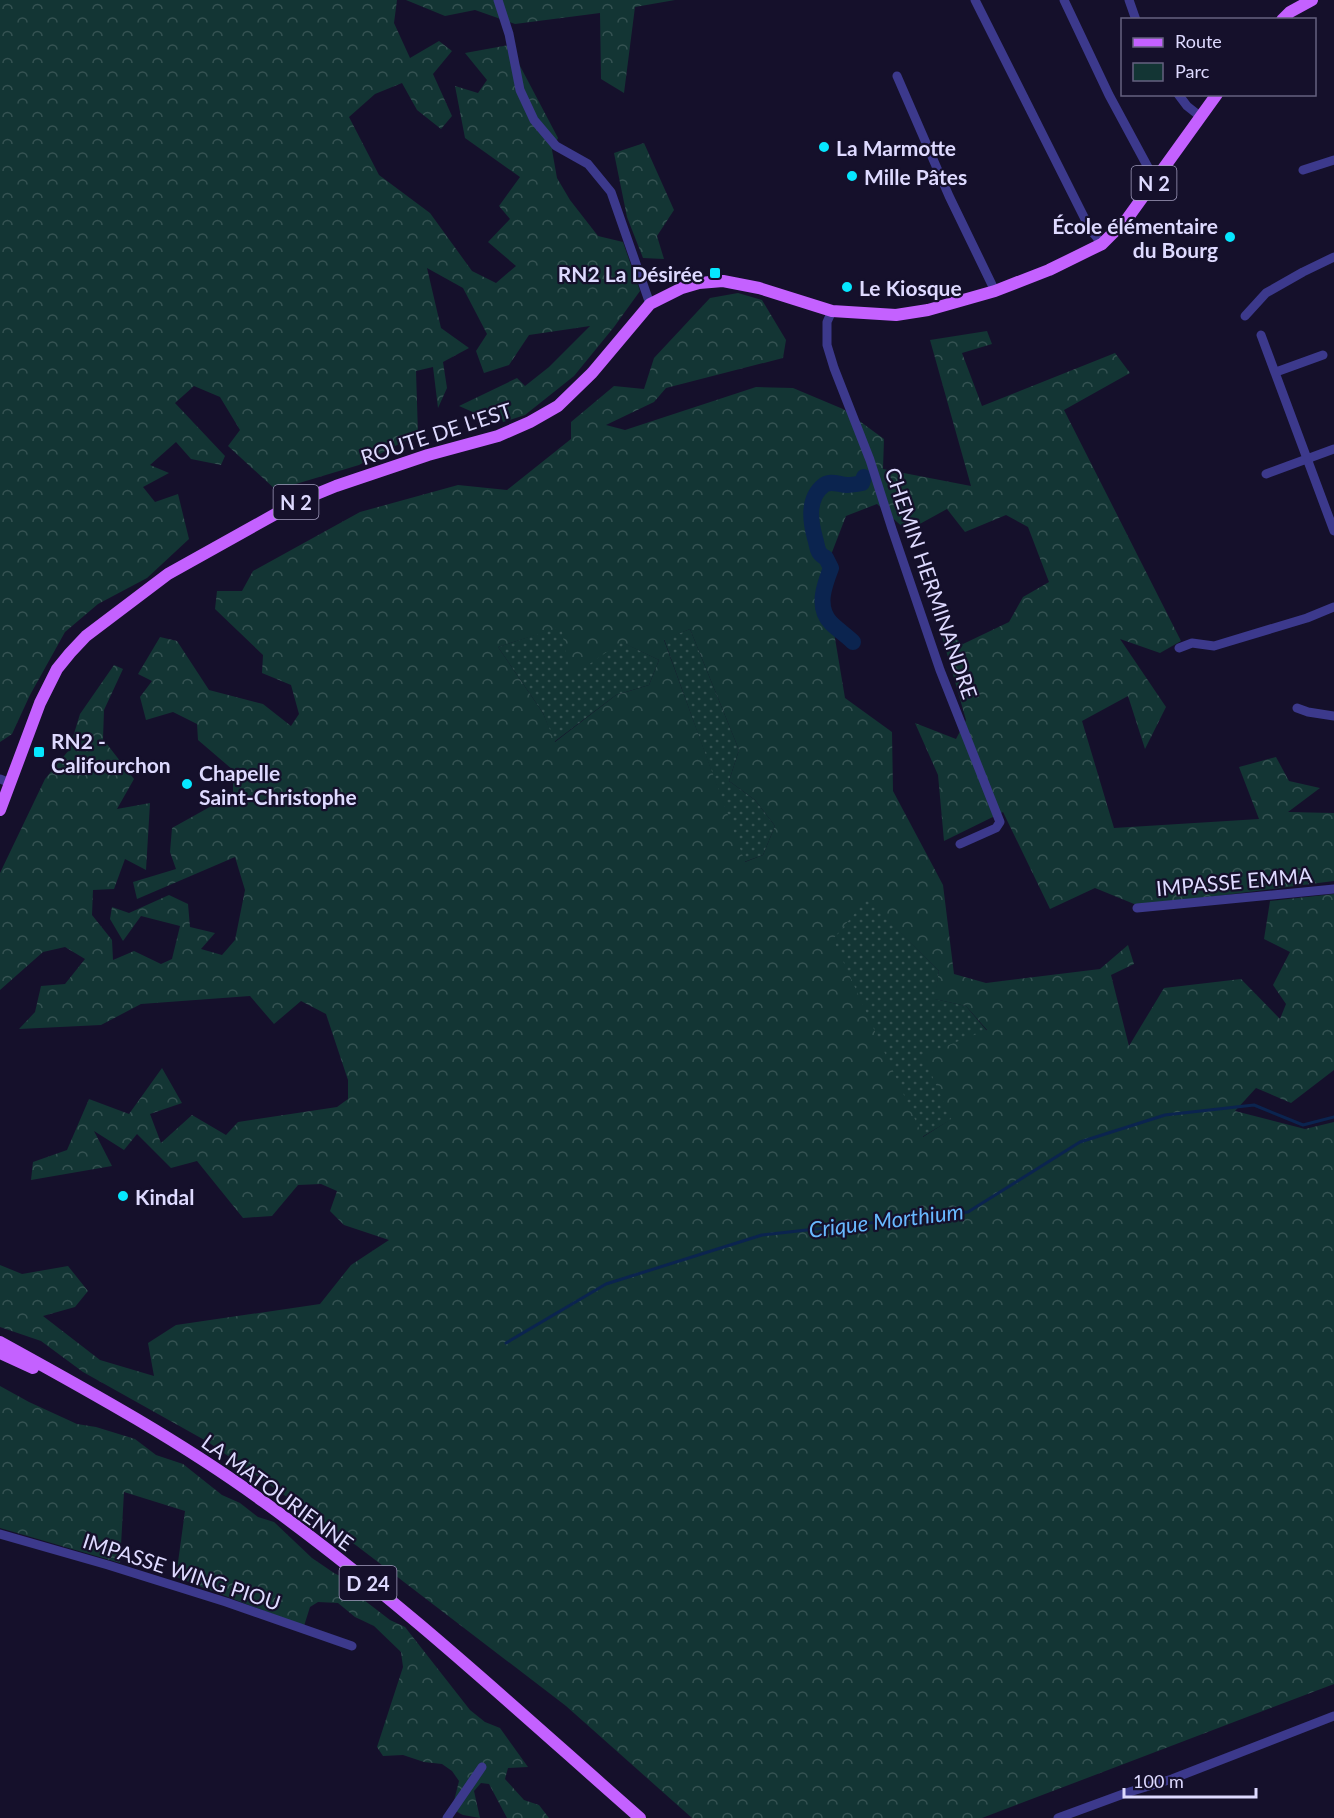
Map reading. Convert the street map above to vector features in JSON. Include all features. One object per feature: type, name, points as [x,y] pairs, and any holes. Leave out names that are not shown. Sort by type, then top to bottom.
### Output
[{"type":"main road","points":[[1285,18],[1312,0]]},
{"type":"main road","name":"ROUTE DE L'EST","points":[[0,810],[5,781],[39,703],[57,669],[70,653],[86,636],[150,586],[245,529],[297,502],[336,486],[428,455],[498,436],[530,422],[558,406],[592,373],[650,304],[682,288],[699,283],[723,281],[759,288],[832,311],[896,315],[928,310],[995,291],[1049,270],[1102,244],[1126,219],[1216,96]]},
{"type":"main road","name":"LA MATOURIENNE","points":[[0,1342],[144,1423],[264,1502],[416,1621],[640,1818]]},
{"type":"main road","name":"LA MATOURIENNE","points":[[0,1353],[70,1382]]},
{"type":"street","points":[[498,0],[520,90],[534,120],[556,146],[588,164],[611,192],[650,304]]},
{"type":"street","points":[[975,0],[1090,229],[1102,244]]},
{"type":"street","points":[[1064,0],[1129,133],[1150,171],[1158,178]]},
{"type":"street","points":[[1129,0],[1135,18]]},
{"type":"street","points":[[897,76],[949,196],[995,291]]},
{"type":"street","points":[[1180,96],[1187,106],[1201,117]]},
{"type":"street","points":[[1303,170],[1334,160]]},
{"type":"street","points":[[1245,316],[1266,293],[1334,257]]},
{"type":"street","name":"CHEMIN HERMINANDRE","points":[[832,311],[827,322],[827,345],[834,368],[870,460],[940,670],[1000,822],[996,828],[960,844]]},
{"type":"street","points":[[1261,335],[1334,531]]},
{"type":"street","points":[[1276,372],[1323,355]]},
{"type":"street","points":[[1266,474],[1334,449]]},
{"type":"street","points":[[1179,648],[1192,643],[1215,646],[1307,618],[1334,607]]},
{"type":"street","points":[[1297,708],[1334,716]]},
{"type":"street","name":"IMPASSE EMMA","points":[[1137,908],[1334,890]]},
{"type":"street","name":"IMPASSE WING PIOU","points":[[0,1534],[108,1565],[352,1646]]},
{"type":"street","points":[[1058,1818],[1191,1772],[1334,1716]]},
{"type":"street","points":[[447,1818],[482,1767]]},
{"type":"green space","points":[[0,0],[397,0],[394,23],[410,58],[439,41],[452,51],[433,74],[452,116],[441,129],[417,110],[402,83],[375,94],[349,117],[379,175],[430,213],[472,271],[496,283],[516,266],[488,242],[510,219],[499,206],[520,177],[465,138],[455,86],[478,93],[487,80],[465,53],[509,45],[558,138],[552,150],[557,178],[570,200],[598,236],[623,242],[640,291],[574,376],[525,415],[503,422],[499,408],[475,413],[459,406],[517,378],[525,386],[549,367],[590,326],[529,335],[509,365],[484,373],[476,351],[487,334],[463,288],[427,268],[441,328],[469,348],[443,362],[447,388],[438,408],[433,367],[416,371],[418,434],[359,465],[276,490],[228,446],[240,430],[220,397],[194,386],[175,403],[225,456],[221,465],[191,459],[176,442],[150,465],[169,473],[143,487],[155,502],[178,494],[189,539],[147,578],[98,604],[65,632],[30,695],[12,734],[0,742]]},
{"type":"green space","points":[[406,0],[675,0],[635,7],[624,93],[601,79],[600,13],[515,24],[475,10],[445,16]]},
{"type":"green space","points":[[644,143],[674,210],[657,236],[664,259],[643,258],[627,217],[614,153]]},
{"type":"green space","points":[[738,293],[762,300],[786,340],[783,358],[666,388],[654,402],[606,425],[625,430],[756,387],[793,388],[843,409],[884,439],[883,469],[971,486],[930,340],[987,331],[992,344],[962,353],[982,406],[1115,353],[1130,373],[1064,410],[1181,641],[1160,653],[1120,639],[1166,707],[1145,749],[1128,696],[1082,721],[1114,828],[1259,819],[1239,767],[1276,757],[1289,781],[1320,788],[1288,812],[1334,813],[1334,881],[1139,906],[1095,888],[1050,909],[1003,812],[944,841],[938,775],[915,723],[956,739],[966,720],[939,626],[963,644],[1009,622],[1023,597],[1049,582],[1028,527],[1006,515],[965,532],[947,509],[907,531],[877,504],[846,516],[824,573],[845,698],[892,732],[893,791],[943,885],[954,974],[986,983],[1100,969],[1128,945],[1134,964],[1111,975],[1129,1046],[1164,988],[1241,979],[1280,1019],[1286,1004],[1273,985],[1290,952],[1264,939],[1270,901],[1334,894],[1334,1070],[1291,1103],[1256,1088],[1235,1111],[1305,1129],[1334,1122],[1334,1684],[982,1818],[692,1818],[566,1706],[357,1546],[208,1442],[83,1372],[41,1341],[0,1327],[0,1265],[22,1274],[68,1266],[88,1291],[75,1307],[43,1316],[100,1360],[154,1376],[148,1343],[176,1325],[320,1304],[351,1265],[389,1240],[344,1225],[330,1211],[337,1191],[321,1184],[298,1185],[272,1216],[243,1218],[197,1161],[171,1168],[137,1134],[124,1150],[94,1131],[112,1166],[31,1180],[33,1162],[67,1150],[89,1099],[129,1114],[162,1068],[182,1103],[150,1114],[161,1143],[192,1115],[226,1135],[238,1122],[337,1107],[348,1099],[348,1080],[326,1014],[301,1001],[274,1024],[250,996],[141,1004],[101,1025],[19,1029],[35,1012],[41,986],[65,984],[85,959],[65,947],[43,952],[0,990],[0,873],[45,779],[69,750],[80,714],[114,665],[123,669],[104,710],[103,739],[134,779],[117,809],[150,803],[146,870],[125,859],[114,889],[93,890],[92,915],[112,940],[113,960],[134,951],[161,964],[172,959],[180,926],[141,916],[123,941],[110,919],[112,907],[129,913],[169,895],[188,904],[190,927],[215,933],[201,949],[222,955],[235,940],[245,890],[235,857],[137,899],[133,882],[176,869],[170,852],[172,828],[233,794],[233,770],[198,740],[197,724],[173,712],[146,720],[140,697],[152,681],[138,674],[160,637],[177,641],[209,690],[263,704],[291,726],[299,714],[291,685],[262,673],[263,655],[215,609],[217,591],[242,591],[253,571],[360,512],[458,485],[507,490],[571,439],[571,422],[614,386],[644,389],[654,358],[710,298]],"holes":[[[561,627],[571,677],[621,642],[659,660],[649,685],[616,695],[555,742],[543,713],[498,647]],[[690,629],[739,750],[729,781],[755,800],[775,826],[763,855],[745,862],[664,640]],[[867,899],[939,971],[934,999],[966,1006],[987,1030],[923,1055],[951,1119],[923,1137],[833,939]]]},
{"type":"green space","points":[[561,626],[622,642],[659,660],[649,685],[616,695],[554,742],[543,713],[498,647]]},
{"type":"green space","points":[[690,629],[739,750],[729,781],[755,800],[775,826],[763,855],[744,862],[664,639]]},
{"type":"green space","points":[[867,898],[939,971],[935,999],[966,1006],[987,1031],[952,1119],[922,1137],[832,939]]},
{"type":"green space","points":[[0,1386],[77,1424],[96,1427],[135,1439],[156,1455],[183,1464],[222,1495],[240,1503],[258,1517],[274,1522],[312,1558],[346,1579],[364,1600],[390,1620],[405,1627],[470,1710],[485,1722],[500,1728],[528,1767],[508,1768],[505,1779],[524,1800],[539,1805],[549,1818],[507,1818],[489,1784],[481,1783],[474,1791],[480,1818],[463,1815],[452,1809],[459,1781],[452,1771],[442,1764],[424,1762],[403,1755],[383,1756],[377,1747],[403,1667],[401,1652],[374,1626],[355,1617],[338,1603],[318,1602],[310,1607],[304,1626],[176,1577],[185,1511],[124,1492],[120,1563],[0,1528]]},
{"type":"waterway","points":[[853,642],[826,617],[823,596],[831,568],[826,558],[818,550],[811,510],[815,496],[824,485],[862,483],[864,477]]},
{"type":"waterway","name":"Crique Morthium","points":[[506,1343],[606,1284],[762,1235],[968,1212],[1080,1142],[1165,1115],[1254,1105],[1303,1125],[1334,1117]]},
{"type":"place","name":"La Marmotte","points":[[824,147]]},
{"type":"place","name":"Mille Pâtes","points":[[852,176]]},
{"type":"place","name":"École élémentaire du Bourg","points":[[1230,237]]},
{"type":"place","name":"RN2 La Désirée","points":[[715,273]]},
{"type":"place","name":"Le Kiosque","points":[[847,287]]},
{"type":"place","name":"RN2 - Califourchon","points":[[39,752]]},
{"type":"place","name":"Chapelle Saint-Christophe","points":[[187,784]]},
{"type":"place","name":"Kindal","points":[[123,1196]]}]
